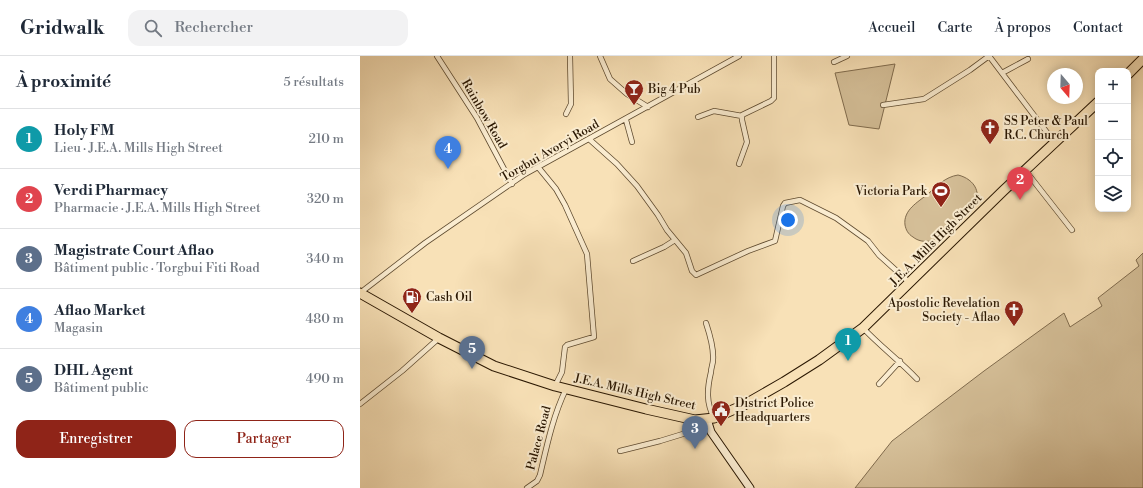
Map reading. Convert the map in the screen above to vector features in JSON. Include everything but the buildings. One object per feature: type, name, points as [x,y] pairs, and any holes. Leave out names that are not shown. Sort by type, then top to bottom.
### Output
[{"type":"highway","points":[[1131,71],[1143,60]]},
{"type":"highway","name":"J.E.A. Mills High Street","points":[[360,293],[439,338],[487,363],[566,389],[695,420],[710,421],[744,405],[784,382],[819,360],[863,328],[960,232],[1096,104]]},
{"type":"street","name":"Rainbow Road","points":[[437,56],[477,118],[512,184]]},
{"type":"street","points":[[566,114],[571,104],[570,56]]},
{"type":"street","points":[[600,56],[610,79],[627,94],[648,107]]},
{"type":"street","name":"Torgbui Avoryi Road","points":[[360,293],[425,243],[525,174],[626,120],[739,56]]},
{"type":"street","points":[[742,116],[744,113],[773,100],[774,56]]},
{"type":"street","points":[[834,62],[847,56]]},
{"type":"street","points":[[883,105],[924,99],[989,56],[1055,143]]},
{"type":"street","points":[[1002,73],[1028,59]]},
{"type":"street","points":[[698,117],[714,111],[742,116]]},
{"type":"street","points":[[739,164],[747,142],[742,116]]},
{"type":"street","points":[[626,120],[632,142]]},
{"type":"street","points":[[589,139],[617,164],[637,186],[675,240],[686,253],[692,272],[696,275],[748,251],[775,241],[783,206],[785,203],[800,200],[836,218],[868,241],[879,255],[910,283]]},
{"type":"street","points":[[538,167],[556,189],[565,205],[587,254],[589,266],[589,290],[592,306],[594,338],[567,345],[562,372],[555,386]]},
{"type":"street","points":[[1025,170],[1072,230]]},
{"type":"street","points":[[633,261],[664,247],[675,240]]},
{"type":"street","points":[[706,323],[713,360],[708,384],[707,400],[711,432],[750,488]]},
{"type":"street","points":[[863,328],[900,361],[917,379]]},
{"type":"street","points":[[360,404],[402,371],[439,338]]},
{"type":"street","points":[[878,384],[900,361]]},
{"type":"street","name":"Palace Road","points":[[527,488],[537,481],[540,475],[552,423],[566,389]]},
{"type":"street","points":[[620,452],[660,441],[710,421]]},
{"type":"shaded area","points":[[895,64],[879,129],[849,125],[835,73]]},
{"type":"shaded area","name":"Victoria Park","points":[[958,175],[969,180],[976,188],[977,198],[975,204],[967,213],[933,240],[921,241],[911,236],[906,229],[905,220],[906,215],[912,207],[942,182]]},
{"type":"shaded area","points":[[1143,253],[1143,488],[855,488],[892,441],[984,371],[1064,313],[1070,327],[1102,306],[1098,298],[1139,266],[1136,260]]},
{"type":"place","name":"Big 4 Pub","points":[[634,106]]},
{"type":"place","name":"SS Peter & Paul R.C. Church","points":[[990,145]]},
{"type":"place","name":"Aflao Market","points":[[448,169]]},
{"type":"place","name":"Verdi Pharmacy","points":[[1020,200]]},
{"type":"place","name":"Victoria Park","points":[[941,208]]},
{"type":"place","name":"Cash Oil","points":[[412,314]]},
{"type":"place","name":"Apostolic Revelation Society - Aflao","points":[[1014,327]]},
{"type":"place","name":"Holy FM","points":[[848,361]]},
{"type":"place","name":"DHL Agent","points":[[472,369]]},
{"type":"place","name":"District Police Headquarters","points":[[721,427]]},
{"type":"place","name":"Magistrate Court Aflao","points":[[695,449]]}]
